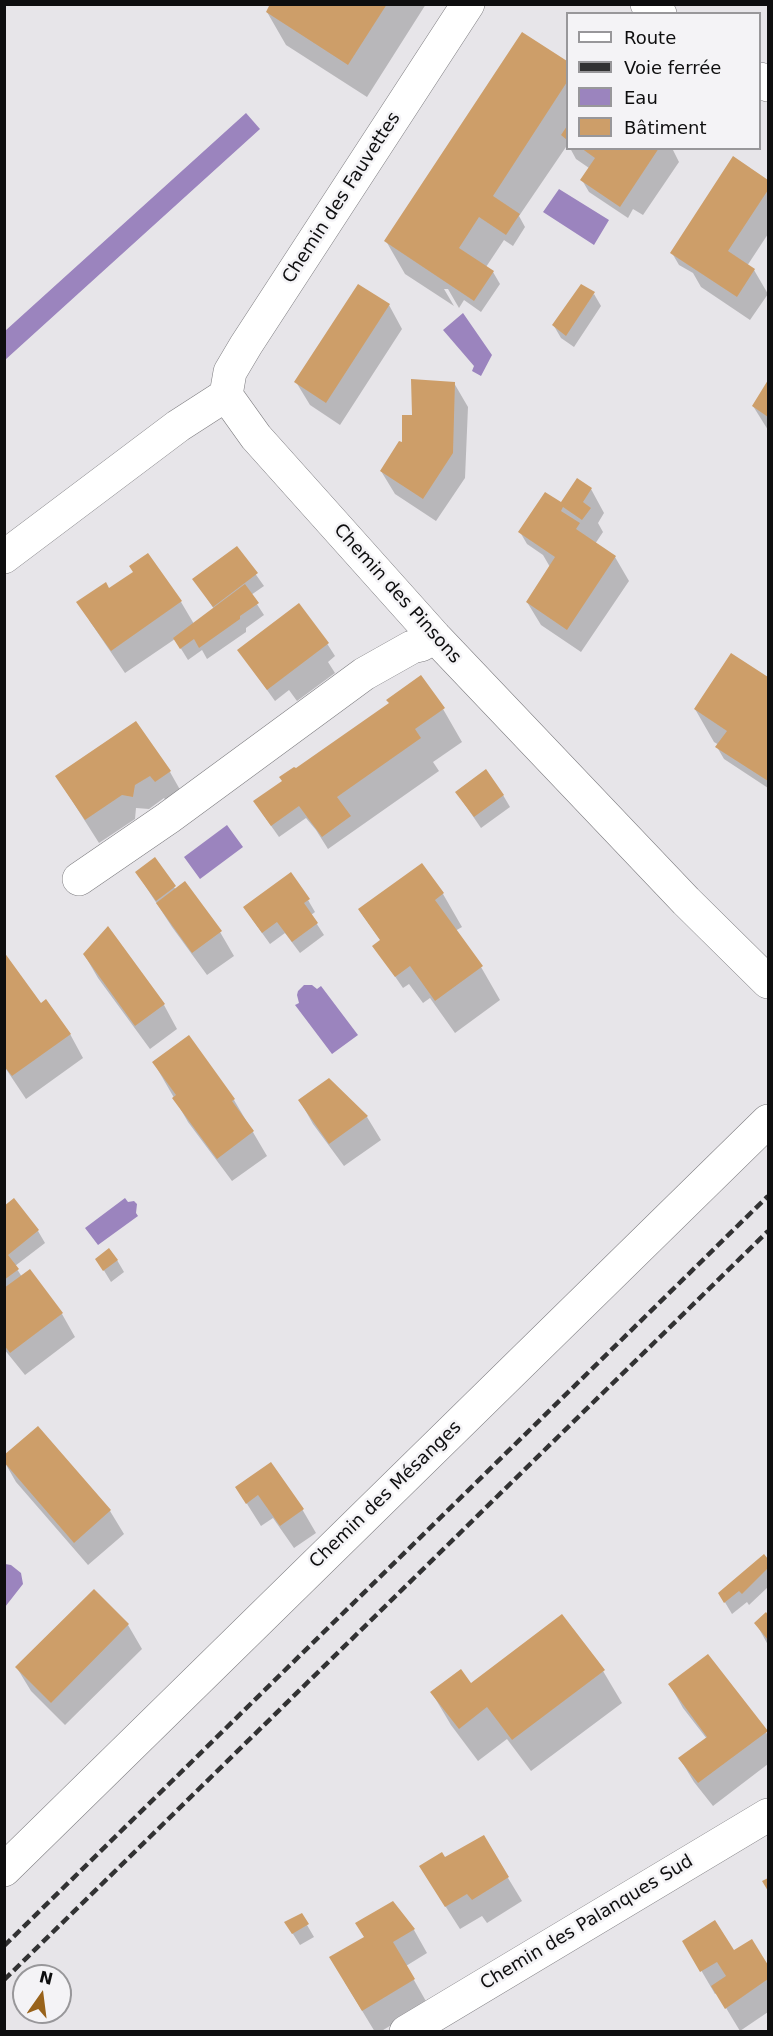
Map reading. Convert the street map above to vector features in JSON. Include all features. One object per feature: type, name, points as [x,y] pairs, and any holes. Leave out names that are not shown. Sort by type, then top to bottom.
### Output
[{"type":"street","name":"Chemin des Fauvettes","points":[[226,395],[230,372],[246,345],[468,4]]},
{"type":"street","points":[[4,557],[178,426],[226,395]]},
{"type":"street","name":"Chemin des Pinsons","points":[[226,395],[256,437],[435,638],[686,901],[768,982]]},
{"type":"street","points":[[79,879],[168,818],[364,674],[412,647],[435,638]]},
{"type":"street","name":"Chemin des Mésanges","points":[[4,1870],[768,1121]]},
{"type":"street","name":"Chemin des Palanques Sud","points":[[406,2031],[768,1815]]},
{"type":"water","points":[[246,113],[260,129],[5,360],[5,331]]},
{"type":"water","points":[[559,189],[609,220],[594,245],[543,212]]},
{"type":"water","points":[[463,313],[492,355],[481,376],[472,371],[474,366],[443,330]]},
{"type":"water","points":[[227,825],[243,847],[200,879],[184,857]]},
{"type":"water","points":[[304,985],[312,985],[317,989],[321,986],[358,1035],[332,1054],[295,1005],[299,1003],[298,991]]},
{"type":"water","points":[[125,1198],[128,1202],[134,1201],[137,1204],[138,1216],[98,1245],[85,1228]]},
{"type":"water","points":[[5,1564],[11,1565],[21,1573],[23,1584],[5,1607]]},
{"type":"building","points":[[270,4],[387,4],[348,65],[266,12]]},
{"type":"building","points":[[522,32],[566,60],[566,84],[493,196],[520,214],[506,235],[479,217],[459,248],[494,271],[474,301],[384,241]]},
{"type":"building","points":[[566,128],[566,139],[561,135]]},
{"type":"building","points":[[584,150],[658,150],[620,207],[580,180],[595,158]]},
{"type":"building","points":[[733,156],[768,180],[768,190],[728,251],[755,269],[737,297],[670,253]]},
{"type":"building","points":[[358,284],[390,304],[326,403],[294,382]]},
{"type":"building","points":[[581,284],[595,292],[566,336],[552,325]]},
{"type":"building","points":[[411,379],[455,382],[453,453],[423,499],[380,471],[399,441],[402,442],[402,415],[412,415]]},
{"type":"building","points":[[768,380],[768,417],[752,406]]},
{"type":"building","points":[[577,478],[592,488],[583,502],[591,508],[582,520],[563,507],[561,511],[580,523],[576,529],[616,556],[567,630],[526,602],[555,557],[518,532],[545,492],[561,502]]},
{"type":"building","points":[[237,546],[258,573],[213,607],[192,579]]},
{"type":"building","points":[[148,553],[182,601],[111,651],[76,602],[106,582],[109,588],[133,572],[129,566]]},
{"type":"building","points":[[245,584],[259,603],[199,648],[194,639],[180,649],[173,638]]},
{"type":"building","points":[[299,603],[329,643],[267,690],[237,650]]},
{"type":"building","points":[[731,653],[768,677],[768,781],[715,747],[727,731],[694,709]]},
{"type":"building","points":[[421,675],[445,708],[415,729],[421,738],[337,797],[351,816],[322,837],[299,806],[271,826],[253,801],[282,781],[279,777],[294,767],[296,768],[389,703],[386,700]]},
{"type":"building","points":[[136,721],[171,771],[155,782],[150,776],[135,785],[133,797],[122,795],[85,820],[55,776]]},
{"type":"building","points":[[486,769],[504,795],[474,817],[455,792]]},
{"type":"building","points":[[155,857],[176,886],[156,901],[135,872]]},
{"type":"building","points":[[422,863],[444,893],[435,900],[483,966],[435,1001],[410,966],[395,977],[372,946],[380,940],[358,909]]},
{"type":"building","points":[[291,872],[310,899],[304,903],[318,923],[292,942],[277,922],[262,933],[243,907]]},
{"type":"building","points":[[185,881],[222,931],[192,953],[156,903]]},
{"type":"building","points":[[108,926],[165,1004],[135,1026],[83,954]]},
{"type":"building","points":[[4,952],[41,1003],[46,999],[71,1034],[12,1076],[4,1066]]},
{"type":"building","points":[[189,1035],[235,1099],[232,1101],[254,1131],[217,1159],[172,1098],[176,1095],[152,1062]]},
{"type":"building","points":[[329,1078],[368,1116],[329,1144],[298,1100]]},
{"type":"building","points":[[14,1198],[39,1230],[8,1255],[19,1269],[4,1280],[4,1206]]},
{"type":"building","points":[[109,1248],[118,1260],[103,1271],[95,1259]]},
{"type":"building","points":[[30,1269],[63,1313],[10,1353],[4,1345],[4,1288]]},
{"type":"building","points":[[38,1426],[111,1510],[74,1543],[4,1462],[4,1455]]},
{"type":"building","points":[[271,1462],[304,1509],[280,1526],[258,1495],[246,1504],[235,1487]]},
{"type":"building","points":[[764,1554],[768,1559],[768,1568],[742,1594],[739,1591],[724,1603],[718,1593]]},
{"type":"building","points":[[94,1589],[129,1624],[51,1703],[15,1667]]},
{"type":"building","points":[[766,1612],[768,1615],[768,1640],[754,1623]]},
{"type":"building","points":[[562,1614],[605,1670],[512,1740],[487,1707],[459,1729],[430,1692],[461,1669],[471,1683]]},
{"type":"building","points":[[708,1654],[768,1731],[698,1783],[678,1758],[707,1737],[668,1684]]},
{"type":"building","points":[[484,1835],[509,1877],[472,1900],[467,1894],[445,1907],[419,1866],[442,1852],[445,1857]]},
{"type":"building","points":[[768,1878],[768,1891],[762,1881]]},
{"type":"building","points":[[393,1901],[415,1929],[393,1942],[415,1979],[362,2011],[329,1957],[364,1937],[355,1923]]},
{"type":"building","points":[[302,1913],[309,1924],[292,1934],[284,1922]]},
{"type":"building","points":[[715,1920],[734,1950],[752,1939],[768,1965],[768,1979],[725,2009],[711,1986],[726,1976],[717,1962],[700,1972],[682,1941]]},
{"type":"railway","points":[[4,1946],[768,1196]]},
{"type":"railway","points":[[4,1980],[768,1231]]}]
